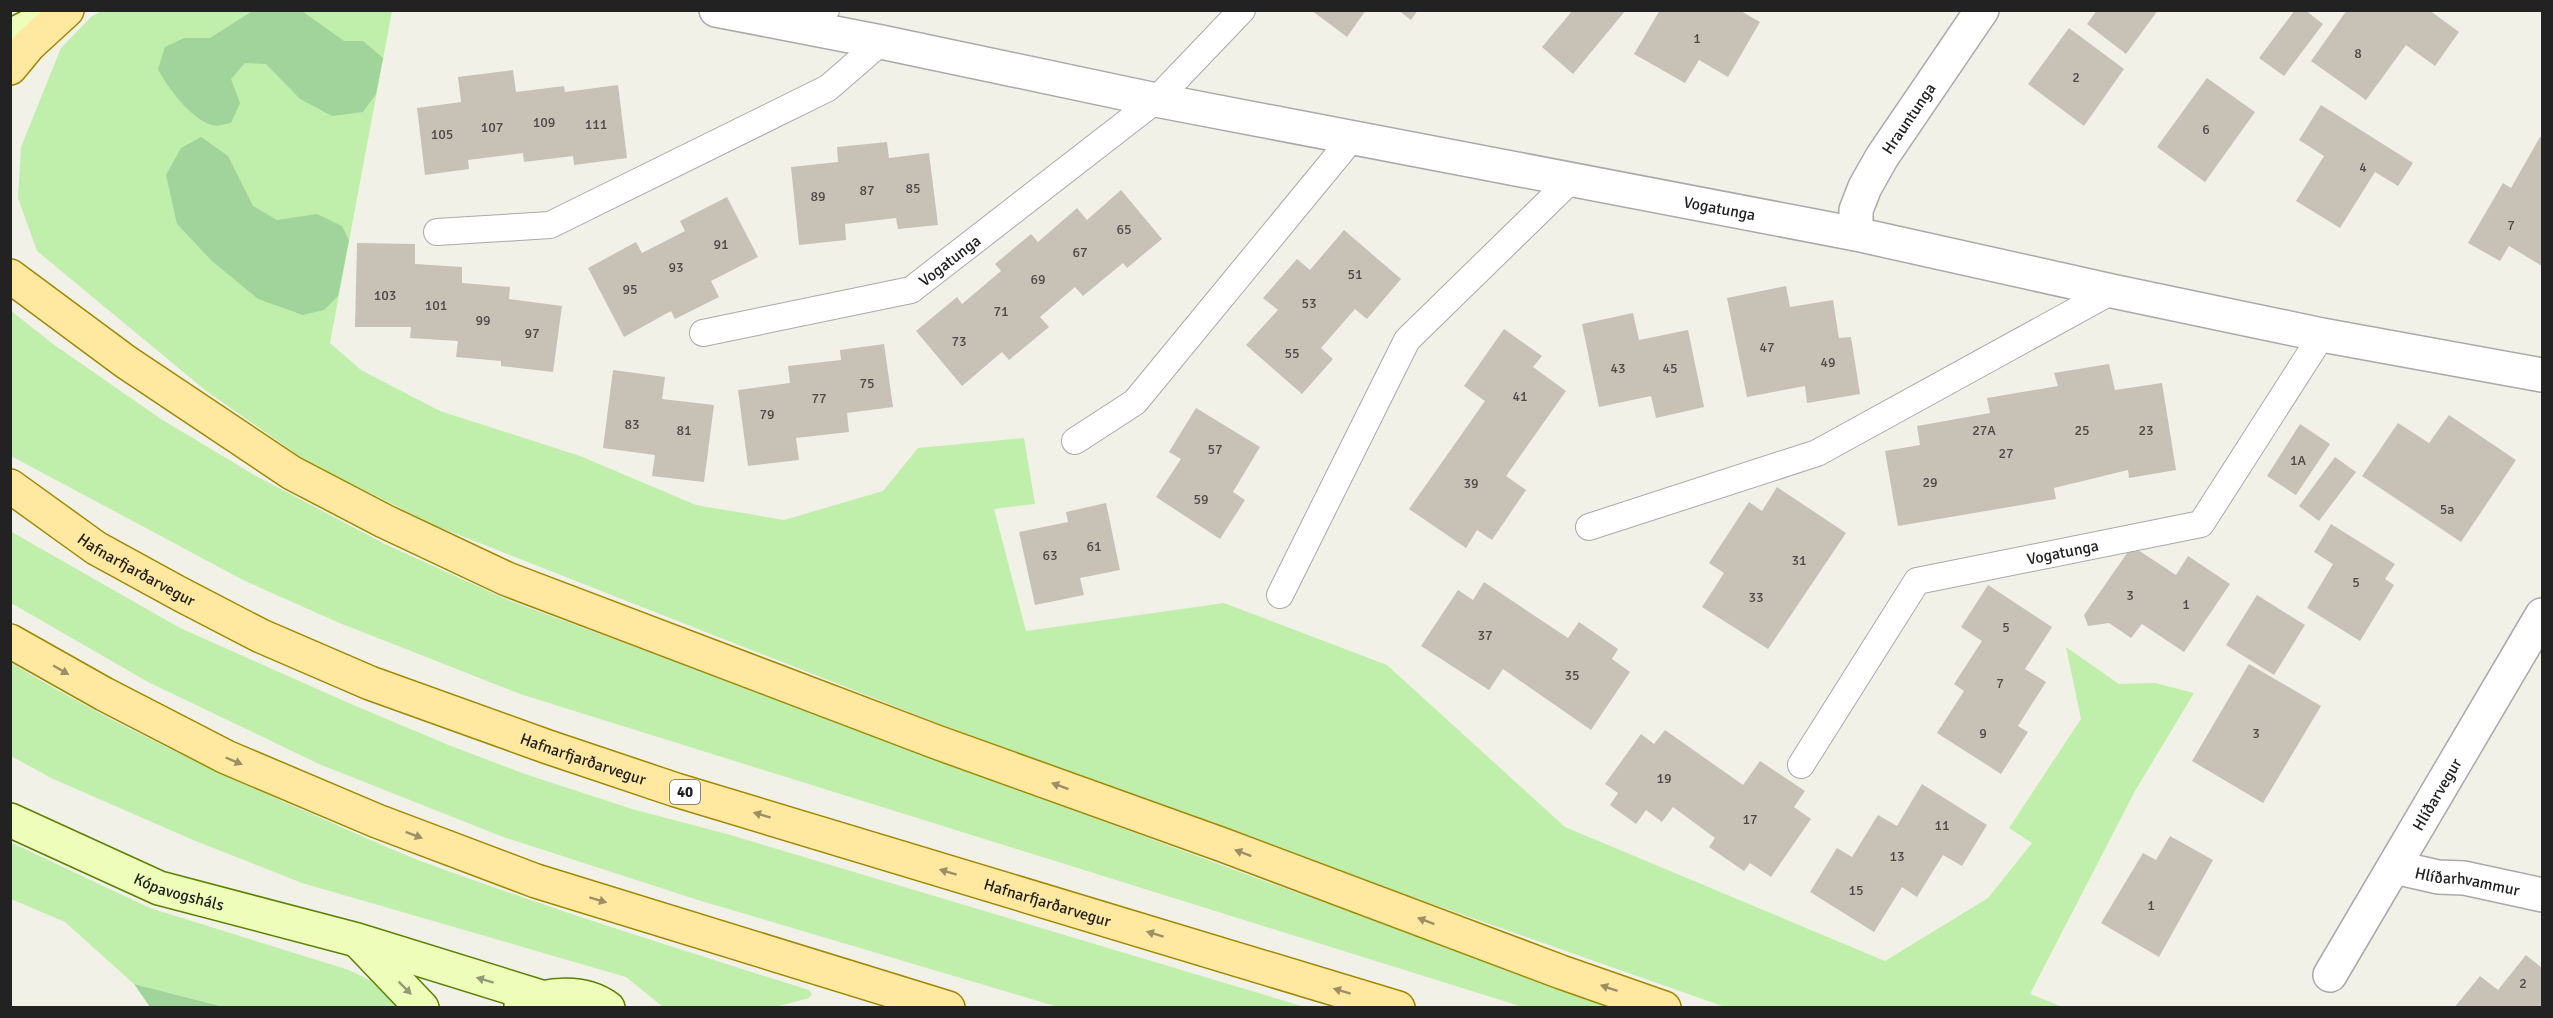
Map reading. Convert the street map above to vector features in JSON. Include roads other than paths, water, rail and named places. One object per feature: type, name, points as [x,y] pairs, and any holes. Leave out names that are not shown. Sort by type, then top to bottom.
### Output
[{"type":"main road","points":[[10,68],[28,45],[67,10]]},
{"type":"main road","points":[[15,275],[135,368],[292,473],[384,521],[507,579],[928,738],[1664,1008]]},
{"type":"main road","name":"Hafnarfjarðarvegur","points":[[10,486],[105,553],[261,636],[370,683],[676,790],[1398,1008]]},
{"type":"main road","points":[[10,641],[104,694],[226,757],[377,821],[536,881],[948,1008]]},
{"type":"street","points":[[10,36],[62,10]]},
{"type":"street","name":"Vogatunga","points":[[716,10],[820,20],[881,42],[1156,100],[1856,234],[2322,335],[2542,375]]},
{"type":"street","name":"Hrauntunga","points":[[1856,234],[1856,210],[1876,167],[1982,10]]},
{"type":"street","name":"Hlíðarvegur","points":[[2330,975],[2542,615]]},
{"type":"street","name":"Kópavogsháls","points":[[10,819],[159,888],[357,940],[528,1002]]},
{"type":"street","name":"Hlíðarhvammur","points":[[2394,867],[2438,877],[2464,878],[2497,884],[2542,895]]},
{"type":"street","points":[[357,940],[423,1008]]},
{"type":"street","points":[[528,1002],[573,995],[608,1008]]},
{"type":"lane","name":"Vogatunga","points":[[703,333],[911,290],[1156,100],[1242,10]]},
{"type":"lane","points":[[437,232],[550,225],[828,88],[881,42]]},
{"type":"lane","points":[[1075,441],[1135,402],[1353,137]]},
{"type":"lane","points":[[1280,595],[1407,340],[1572,179]]},
{"type":"lane","points":[[1589,527],[1817,453],[2112,291]]},
{"type":"lane","name":"Vogatunga","points":[[1801,765],[1917,581],[2201,524],[2322,335]]}]
